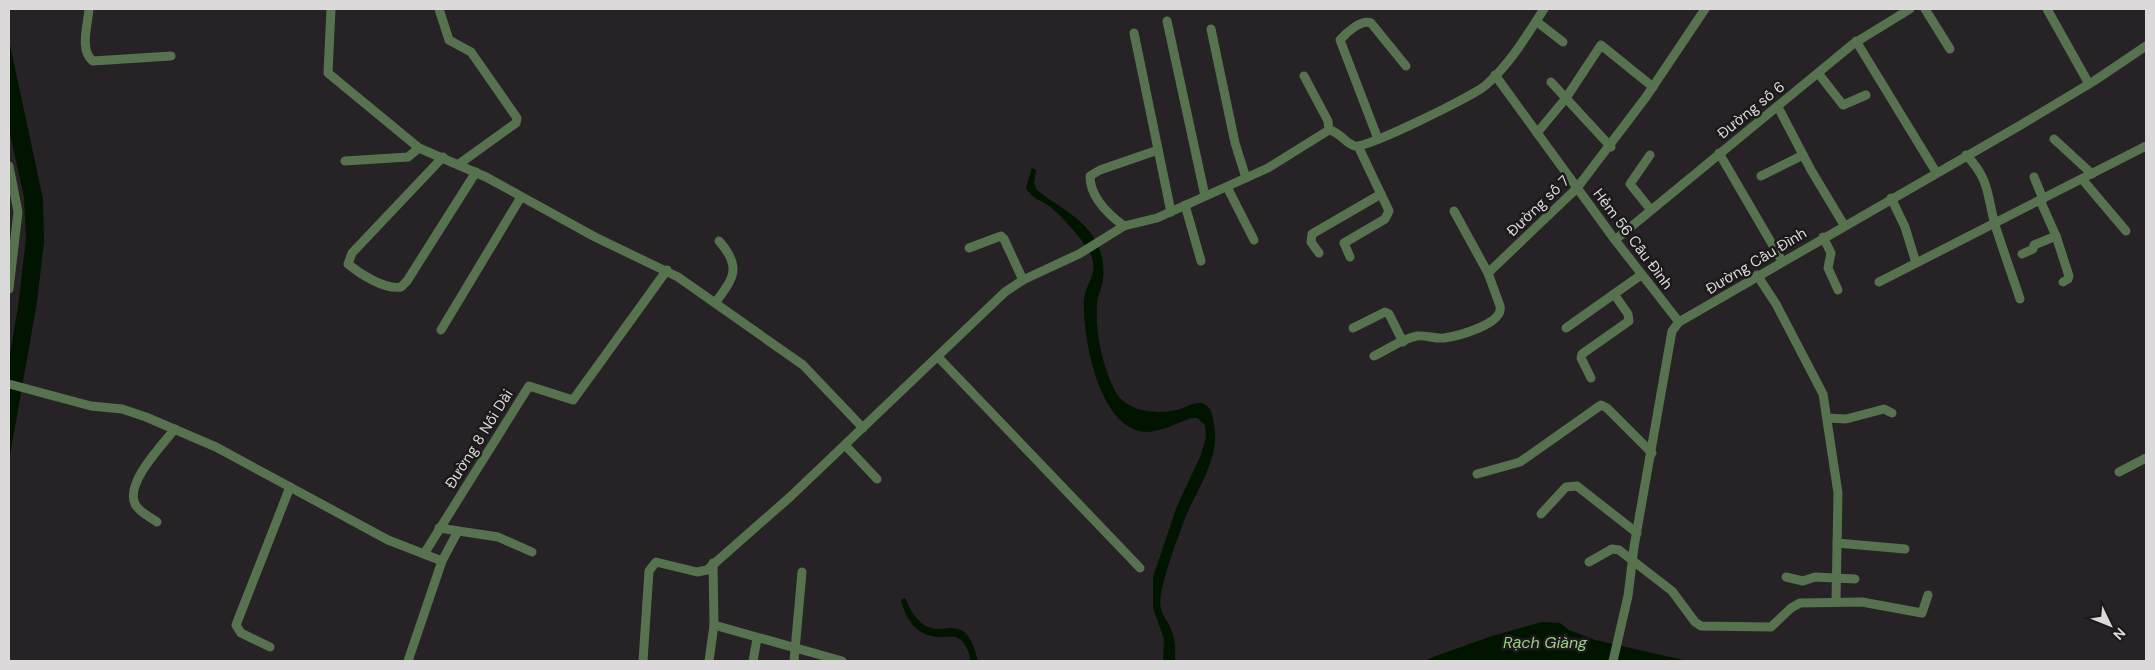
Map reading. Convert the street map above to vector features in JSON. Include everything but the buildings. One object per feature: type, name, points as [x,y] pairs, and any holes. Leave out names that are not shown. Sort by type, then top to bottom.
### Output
[{"type":"street","points":[[89,9],[85,50],[87,57],[93,61],[171,56]]},
{"type":"street","points":[[331,9],[328,73],[419,148],[476,172],[595,237],[667,270],[802,365],[863,428]]},
{"type":"street","points":[[439,9],[449,40],[471,52],[517,118],[516,123],[459,164]]},
{"type":"street","points":[[1358,146],[1378,139],[1477,92],[1515,52],[1544,9]]},
{"type":"street","name":"Đường số 7","points":[[1488,273],[1578,188],[1653,87],[1705,9]]},
{"type":"street","name":"Đường số 6","points":[[1615,240],[1856,42],[1910,9]]},
{"type":"street","points":[[1924,9],[1950,49]]},
{"type":"street","points":[[2047,9],[2089,84]]},
{"type":"street","points":[[1167,21],[1205,196]]},
{"type":"street","points":[[1536,21],[1562,42]]},
{"type":"street","points":[[1378,139],[1340,40],[1362,22],[1371,22],[1406,66]]},
{"type":"street","points":[[1211,29],[1235,143],[1246,178]]},
{"type":"street","points":[[1134,33],[1171,212]]},
{"type":"street","points":[[1856,42],[1936,172]]},
{"type":"street","points":[[1537,133],[1566,98],[1601,45],[1653,87]]},
{"type":"street","name":"Đường Cầu Đình","points":[[1679,322],[2089,84],[2146,46]]},
{"type":"street","points":[[1818,73],[1843,105],[1866,95]]},
{"type":"street","name":"Hẻm 56 Cẫu Đình","points":[[1495,75],[1641,275],[1679,322]]},
{"type":"street","points":[[1304,76],[1328,121],[1329,130]]},
{"type":"street","points":[[1551,82],[1610,147]]},
{"type":"street","points":[[1778,107],[1803,155],[1844,225]]},
{"type":"street","points":[[643,661],[649,572],[653,563],[656,562],[703,572],[790,497],[1005,292],[1023,280],[1079,254],[1120,229],[1171,212],[1268,168],[1329,130]]},
{"type":"street","points":[[1329,130],[1358,146],[1389,211],[1388,216],[1344,243],[1350,257]]},
{"type":"street","points":[[2054,139],[2092,174]]},
{"type":"street","points":[[1879,282],[2146,146]]},
{"type":"street","points":[[345,161],[408,157],[419,148]]},
{"type":"street","points":[[1120,229],[1096,196],[1090,176],[1100,170],[1158,150]]},
{"type":"street","points":[[1719,153],[1782,261]]},
{"type":"street","points":[[1650,155],[1630,184],[1651,210]]},
{"type":"street","points":[[1761,176],[1803,155]]},
{"type":"street","points":[[1966,155],[1979,170],[1986,185],[1991,200],[1994,223],[2020,299]]},
{"type":"street","points":[[443,157],[352,253],[348,264],[353,269],[388,287],[401,286],[407,281],[476,172]]},
{"type":"street","points":[[9,166],[18,212],[9,289]]},
{"type":"street","points":[[2034,177],[2069,276],[2063,282]]},
{"type":"street","points":[[2082,179],[2126,231]]},
{"type":"street","points":[[1226,187],[1254,240]]},
{"type":"street","points":[[1319,253],[1311,242],[1312,234],[1381,194]]},
{"type":"street","points":[[441,330],[522,198]]},
{"type":"street","points":[[1891,198],[1905,227],[1916,263]]},
{"type":"street","points":[[1185,205],[1201,260]]},
{"type":"street","points":[[1374,356],[1418,336],[1443,338],[1492,322],[1501,311],[1488,273],[1454,212]]},
{"type":"street","points":[[969,248],[1001,236],[1023,280]]},
{"type":"street","points":[[2022,254],[2033,249],[2034,245],[2056,236]]},
{"type":"street","points":[[1823,237],[1831,253],[1828,268],[1838,290]]},
{"type":"street","points":[[715,303],[731,281],[733,262],[731,255],[719,241]]},
{"type":"street","name":"Đường 8 Nối Dài","points":[[424,554],[529,386],[573,400],[667,270]]},
{"type":"street","points":[[1566,328],[1641,275]]},
{"type":"street","points":[[1757,275],[1776,304],[1823,394],[1837,484],[1836,602]]},
{"type":"street","points":[[1591,378],[1581,358],[1582,354],[1629,321],[1628,314],[1614,294]]},
{"type":"street","points":[[1353,328],[1385,312],[1389,314],[1403,342]]},
{"type":"street","points":[[1613,661],[1623,623],[1672,332],[1679,322]]},
{"type":"street","points":[[938,357],[1140,568]]},
{"type":"street","points":[[9,384],[91,406],[122,408],[174,429],[216,447],[388,540],[442,561]]},
{"type":"street","points":[[1477,474],[1520,462],[1601,405],[1608,408],[1652,453]]},
{"type":"street","points":[[1828,418],[1846,419],[1884,409],[1892,413]]},
{"type":"street","points":[[157,522],[136,505],[133,496],[134,487],[149,461],[174,429]]},
{"type":"street","points":[[845,445],[877,478]]},
{"type":"street","points":[[2118,472],[2146,458]]},
{"type":"street","points":[[1541,514],[1566,487],[1571,485],[1577,486],[1637,533]]},
{"type":"street","points":[[270,647],[241,634],[236,625],[290,487]]},
{"type":"street","points":[[439,528],[498,538],[532,552]]},
{"type":"street","points":[[408,661],[442,561],[458,531]]},
{"type":"street","points":[[1837,543],[1905,549]]},
{"type":"street","points":[[1589,562],[1615,548],[1633,559],[1672,591],[1695,622],[1705,627],[1771,627],[1791,608],[1800,603],[1865,603],[1920,614],[1924,612],[1928,595]]},
{"type":"street","points":[[709,661],[714,625],[713,564]]},
{"type":"street","points":[[794,661],[802,572]]},
{"type":"street","points":[[1786,577],[1803,581],[1815,577],[1855,579]]},
{"type":"street","points":[[714,625],[757,639],[842,661]]},
{"type":"street","points":[[754,661],[757,639]]},
{"type":"water","points":[[9,40],[43,199],[44,242],[37,302],[9,461],[9,360],[18,307],[26,238],[24,197],[9,129]]},
{"type":"water","points":[[1032,168],[1036,170],[1034,183],[1037,190],[1072,214],[1090,232],[1100,251],[1104,271],[1097,301],[1098,336],[1106,369],[1119,396],[1132,407],[1141,410],[1159,412],[1177,410],[1192,404],[1203,403],[1210,409],[1212,414],[1215,437],[1211,462],[1184,521],[1162,589],[1160,605],[1174,638],[1175,661],[1163,661],[1164,639],[1153,608],[1153,577],[1177,506],[1200,457],[1206,438],[1205,425],[1197,418],[1191,418],[1148,432],[1131,428],[1117,417],[1106,400],[1097,379],[1086,335],[1084,299],[1094,268],[1091,255],[1078,235],[1064,220],[1028,191],[1026,188]]},
{"type":"water","points":[[905,598],[917,619],[927,626],[938,629],[956,628],[966,634],[972,642],[978,661],[971,661],[966,647],[959,638],[934,637],[914,627],[903,608],[901,600]]},
{"type":"water","name":"Rạch Giàng","points":[[1542,622],[1560,623],[1569,630],[1595,640],[1688,661],[1425,661],[1492,636]]}]
